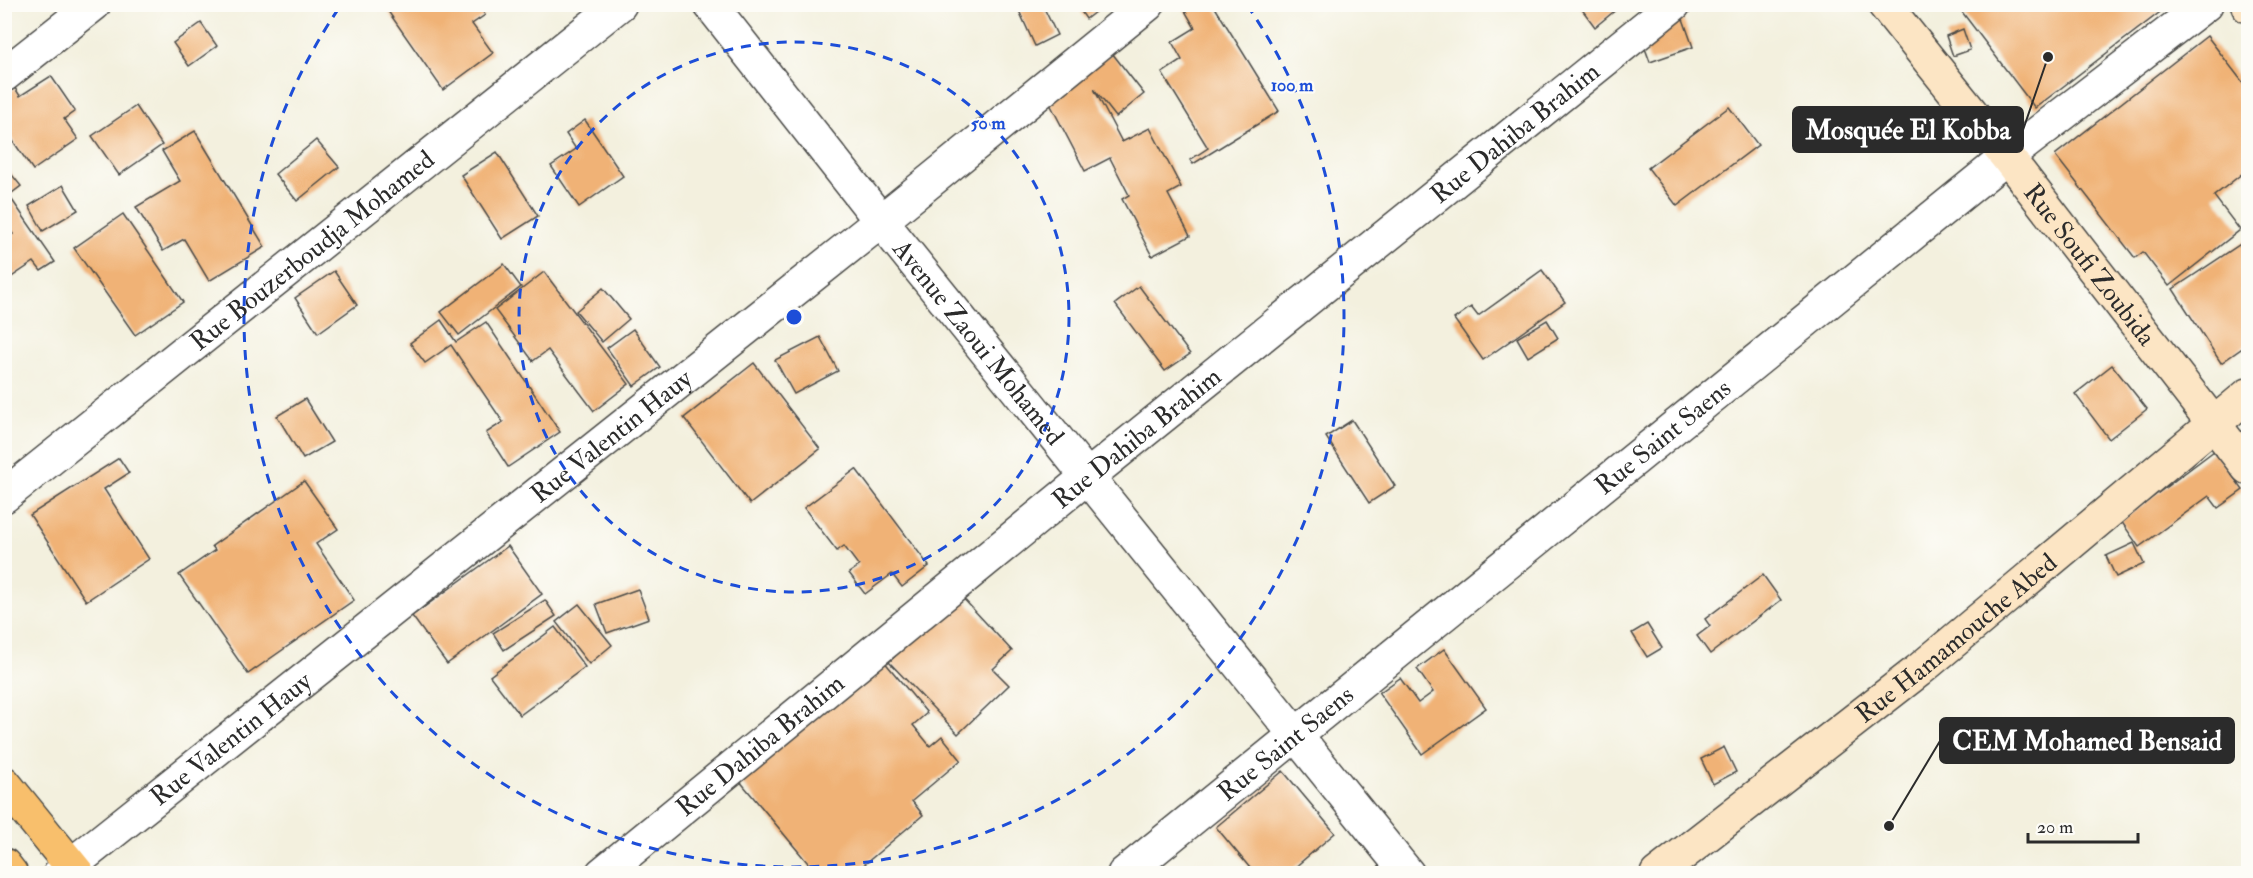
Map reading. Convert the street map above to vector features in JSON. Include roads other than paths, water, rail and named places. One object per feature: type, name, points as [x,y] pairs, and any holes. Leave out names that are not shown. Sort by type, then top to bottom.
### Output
[{"type":"main road","name":"Rue Soufi Zoubida","points":[[1884,4],[2248,468]]},
{"type":"main road","name":"Rue Hamamouche Abed","points":[[1658,873],[1918,671],[2248,395]]},
{"type":"main road","points":[[4,783],[70,871]]},
{"type":"main road","points":[[4,865],[11,873]]},
{"type":"street","points":[[4,75],[93,4]]},
{"type":"street","name":"Rue Bouzerboudja Mohamed","points":[[4,496],[620,4]]},
{"type":"street","name":"Avenue Zaoui Mohamed","points":[[710,4],[881,221],[1408,873]]},
{"type":"street","name":"Rue Valentin Hauy","points":[[70,871],[1148,4]]},
{"type":"street","name":"Rue Dahiba Brahim","points":[[602,873],[1087,477],[1674,4]]},
{"type":"street","name":"Rue Saint Saens","points":[[1124,873],[2007,158],[2206,4]]},
{"type":"place","name":"Mosquée El Kobba","points":[[2048,57]]},
{"type":"place","name":"CEM Mohamed Bensaid","points":[[1889,826]]}]
